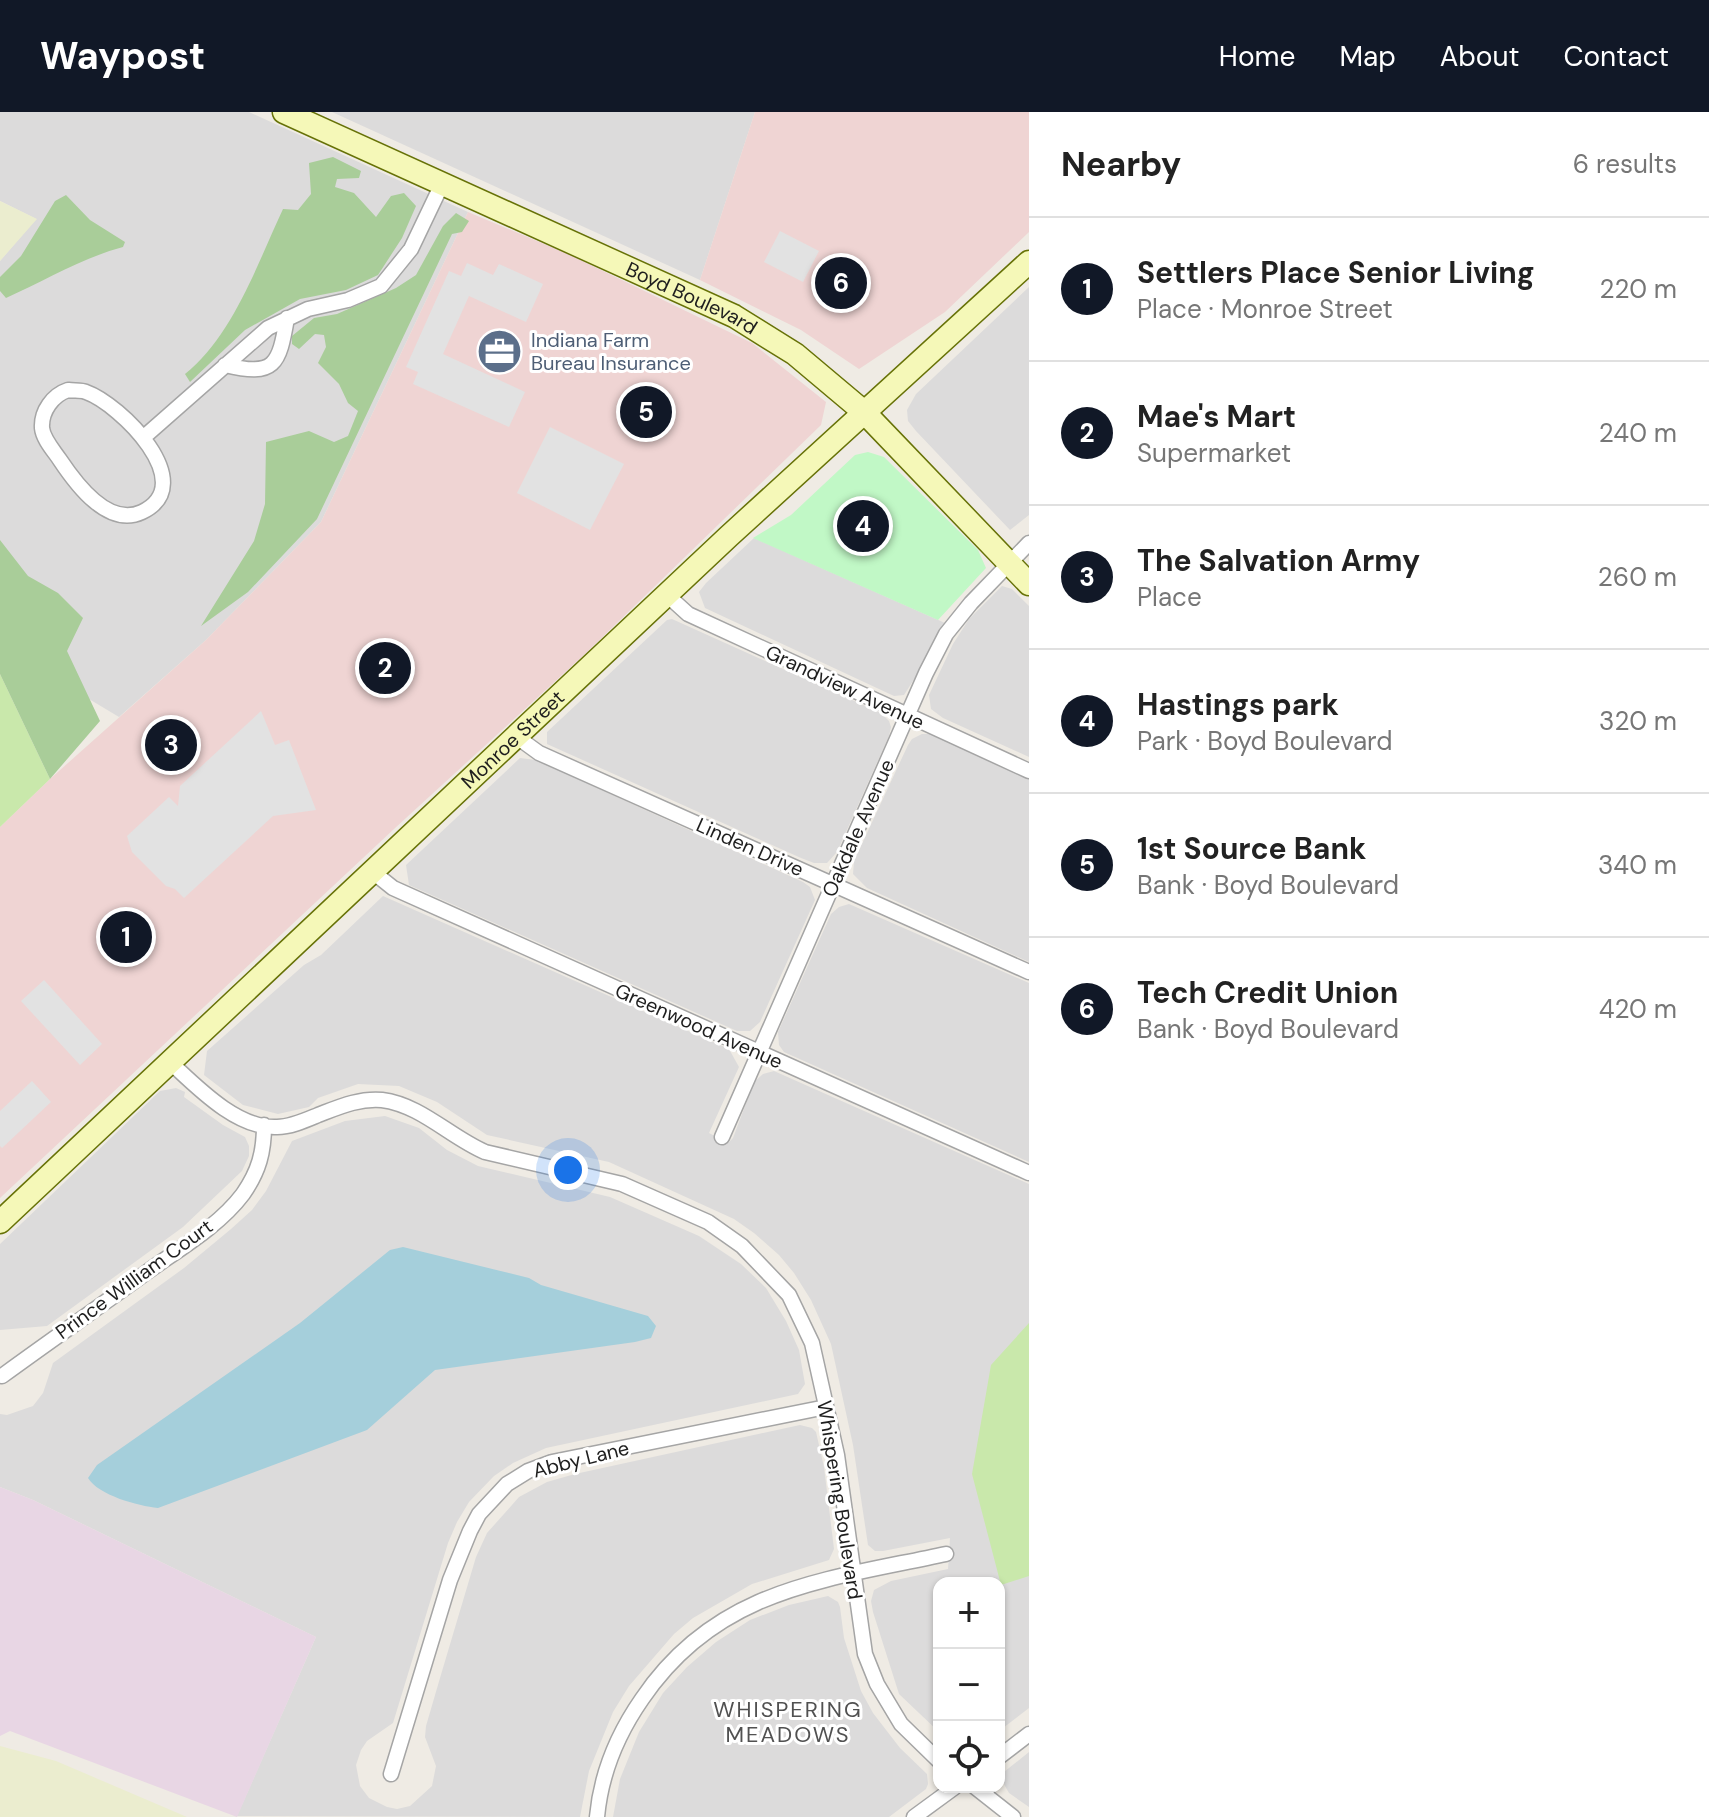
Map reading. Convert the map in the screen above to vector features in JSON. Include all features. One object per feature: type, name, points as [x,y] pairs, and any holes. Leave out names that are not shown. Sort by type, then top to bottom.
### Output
[{"type":"main road","name":"Boyd Boulevard","points":[[284,112],[734,316],[795,354],[864,412],[1029,584]]},
{"type":"main road","name":"Monroe Street","points":[[0,1222],[667,595],[1029,262]]},
{"type":"street","points":[[144,437],[268,328],[308,309],[348,300],[381,286],[411,249],[442,184]]},
{"type":"street","points":[[225,365],[250,371],[268,368],[278,358],[287,318]]},
{"type":"street","points":[[68,390],[86,391],[144,437],[162,472],[161,492],[149,507],[130,515],[107,509],[86,494],[57,456],[42,428],[52,399],[68,390]]},
{"type":"street","name":"Oakdale Avenue","points":[[722,1137],[946,634],[971,603],[1029,543]]},
{"type":"street","name":"Grandview Avenue","points":[[667,595],[688,614],[1029,771]]},
{"type":"street","name":"Linden Drive","points":[[517,737],[539,753],[1029,972]]},
{"type":"street","name":"Greenwood Avenue","points":[[373,872],[393,888],[1029,1173]]},
{"type":"street","name":"Whispering Boulevard","points":[[170,1062],[204,1094],[239,1118],[276,1128],[363,1100],[401,1104],[422,1114],[463,1143],[485,1152],[622,1184],[708,1222],[742,1246],[789,1295],[812,1343],[841,1477],[863,1643],[877,1684],[901,1724],[933,1755]]},
{"type":"street","name":"Prince William Court","points":[[2,1376],[194,1238],[225,1211],[242,1194],[256,1171],[264,1151],[264,1125]]},
{"type":"street","name":"Abby Lane","points":[[391,1774],[460,1551],[479,1514],[507,1484],[528,1471],[552,1462],[826,1407]]},
{"type":"street","points":[[597,1817],[607,1767],[621,1734],[672,1658],[731,1614],[752,1603],[801,1586],[946,1554]]},
{"type":"street","points":[[1005,1752],[1029,1734]]},
{"type":"street","points":[[914,1817],[947,1793]]},
{"type":"street","points":[[983,1793],[1013,1817]]},
{"type":"shaded area","points":[[0,112],[249,112],[468,212],[321,522],[206,640],[119,717],[74,690],[0,580],[0,261],[36,219],[0,201]]},
{"type":"shaded area","points":[[332,112],[755,112],[700,280]]},
{"type":"shaded area","points":[[755,112],[1029,112],[1029,232],[945,312],[859,369],[801,330],[700,280]]},
{"type":"shaded area","points":[[468,212],[568,254],[752,343],[826,402],[821,425],[585,654],[0,1198],[0,827],[206,640],[321,522]]},
{"type":"shaded area","points":[[780,231],[819,251],[803,282],[764,262]]},
{"type":"shaded area","points":[[467,263],[493,275],[499,264],[543,284],[526,322],[469,296],[443,354],[525,392],[509,427],[413,384],[418,372],[406,367],[449,271],[461,276]]},
{"type":"shaded area","points":[[1029,287],[1029,515],[1010,530],[916,431],[908,421],[907,410],[916,394]]},
{"type":"shaded area","points":[[550,427],[624,464],[590,530],[517,493]]},
{"type":"shaded area","points":[[754,538],[945,623],[936,645],[904,695],[894,696],[705,608],[699,592]]},
{"type":"shaded area","points":[[1002,586],[1012,589],[1029,606],[1029,757],[943,718],[931,709],[929,695],[953,644],[969,619]]},
{"type":"shaded area","points":[[672,619],[881,713],[889,721],[889,736],[837,852],[827,863],[814,863],[801,858],[547,744],[547,732],[667,620]]},
{"type":"shaded area","points":[[261,711],[275,745],[289,740],[316,810],[273,816],[184,898],[175,889],[166,886],[132,852],[127,836],[169,797],[178,806],[180,786]]},
{"type":"shaded area","points":[[922,734],[930,734],[1029,779],[1029,962],[867,888],[853,874],[854,861],[908,745]]},
{"type":"shaded area","points":[[520,758],[536,760],[810,887],[815,900],[760,1022],[750,1031],[737,1031],[409,885],[406,865]]},
{"type":"shaded area","points":[[383,896],[729,1049],[739,1067],[709,1133],[728,1143],[733,1138],[754,1082],[763,1074],[774,1071],[1029,1184],[1029,1708],[1005,1726],[1005,1577],[933,1577],[933,1726],[899,1694],[873,1612],[871,1601],[874,1590],[891,1581],[948,1569],[950,1538],[883,1551],[875,1551],[868,1545],[853,1445],[831,1344],[811,1300],[794,1273],[754,1233],[734,1219],[609,1162],[487,1135],[437,1102],[399,1086],[358,1084],[318,1098],[309,1107],[278,1114],[243,1105],[204,1075],[207,1051],[304,965],[321,955]]},
{"type":"shaded area","points":[[849,904],[1029,983],[1029,1162],[784,1052],[779,1045],[778,1032],[831,914]]},
{"type":"shaded area","points":[[44,980],[102,1044],[80,1065],[21,1001]]},
{"type":"shaded area","points":[[32,1081],[51,1102],[2,1148],[0,1111]]},
{"type":"shaded area","points":[[176,1088],[185,1092],[184,1097],[223,1125],[245,1137],[249,1156],[242,1171],[183,1227],[47,1326],[0,1330],[0,1244],[160,1091]]},
{"type":"shaded area","points":[[385,1116],[419,1128],[447,1150],[478,1166],[610,1197],[699,1236],[741,1264],[766,1288],[799,1350],[805,1384],[798,1394],[546,1448],[513,1463],[494,1476],[469,1502],[457,1522],[393,1723],[367,1741],[356,1765],[360,1786],[369,1798],[387,1807],[397,1809],[410,1806],[432,1786],[436,1766],[425,1737],[426,1726],[476,1557],[487,1533],[519,1497],[547,1482],[575,1474],[800,1425],[816,1432],[824,1467],[834,1549],[829,1560],[752,1584],[693,1618],[674,1634],[629,1686],[613,1712],[589,1771],[580,1817],[237,1816],[316,1637],[33,1500],[0,1487],[0,1414],[7,1415],[33,1406],[43,1393],[53,1363],[184,1268],[252,1210],[266,1191],[292,1141],[345,1121]]},
{"type":"shaded area","points":[[0,1487],[33,1500],[316,1637],[237,1817],[10,1731],[0,1736]]},
{"type":"shaded area","points":[[828,1596],[840,1607],[844,1638],[861,1691],[873,1713],[900,1748],[927,1774],[926,1789],[889,1817],[613,1817],[620,1779],[639,1732],[663,1693],[687,1667],[716,1642],[750,1620],[789,1605]]},
{"type":"shaded area","points":[[1029,1752],[1029,1807],[1009,1793],[1005,1786],[1005,1771]]},
{"type":"green space","points":[[333,157],[361,171],[359,178],[337,179],[335,187],[354,193],[376,217],[391,196],[404,193],[416,206],[402,238],[378,275],[346,290],[300,299],[245,330],[190,382],[185,374],[202,358],[231,319],[283,209],[298,210],[311,194],[309,163]]},
{"type":"green space","points":[[66,195],[90,220],[125,242],[123,247],[78,263],[6,298],[0,291],[0,277],[21,256],[55,201]]},
{"type":"green space","points":[[0,201],[37,219],[0,261]]},
{"type":"green space","points":[[456,213],[469,221],[462,232],[452,234],[317,519],[248,592],[201,626],[254,541],[265,504],[266,442],[309,431],[334,442],[348,436],[358,411],[348,403],[339,384],[318,363],[326,347],[324,335],[315,334],[299,349],[292,344],[292,336],[314,318],[337,314],[396,288],[416,275],[443,226]]},
{"type":"green space","points":[[868,452],[884,457],[978,550],[986,568],[938,620],[753,538],[791,515],[855,455]]},
{"type":"green space","points":[[0,540],[28,576],[58,593],[83,618],[67,651],[100,721],[50,779],[0,674]]},
{"type":"green space","points":[[0,674],[50,779],[0,827]]},
{"type":"green space","points":[[1029,1323],[1029,1576],[1005,1584],[1005,1577],[999,1577],[972,1474],[991,1365]]},
{"type":"green space","points":[[0,1746],[56,1761],[187,1817],[0,1817]]},
{"type":"water","points":[[403,1247],[529,1278],[541,1285],[648,1316],[656,1326],[651,1338],[635,1342],[435,1370],[367,1430],[158,1508],[109,1494],[88,1478],[97,1465],[300,1323],[390,1250]]},
{"type":"place","name":"Tech Credit Union","points":[[841,283]]},
{"type":"place","name":"Indiana Farm Bureau Insurance","points":[[500,351]]},
{"type":"place","name":"1st Source Bank","points":[[646,412]]},
{"type":"place","name":"Hastings park","points":[[863,526]]},
{"type":"place","name":"Mae's Mart","points":[[385,668]]},
{"type":"place","name":"The Salvation Army","points":[[171,745]]},
{"type":"place","name":"Settlers Place Senior Living","points":[[126,937]]},
{"type":"district","name":"WHISPERING MEADOWS","points":[[788,1722]]}]
